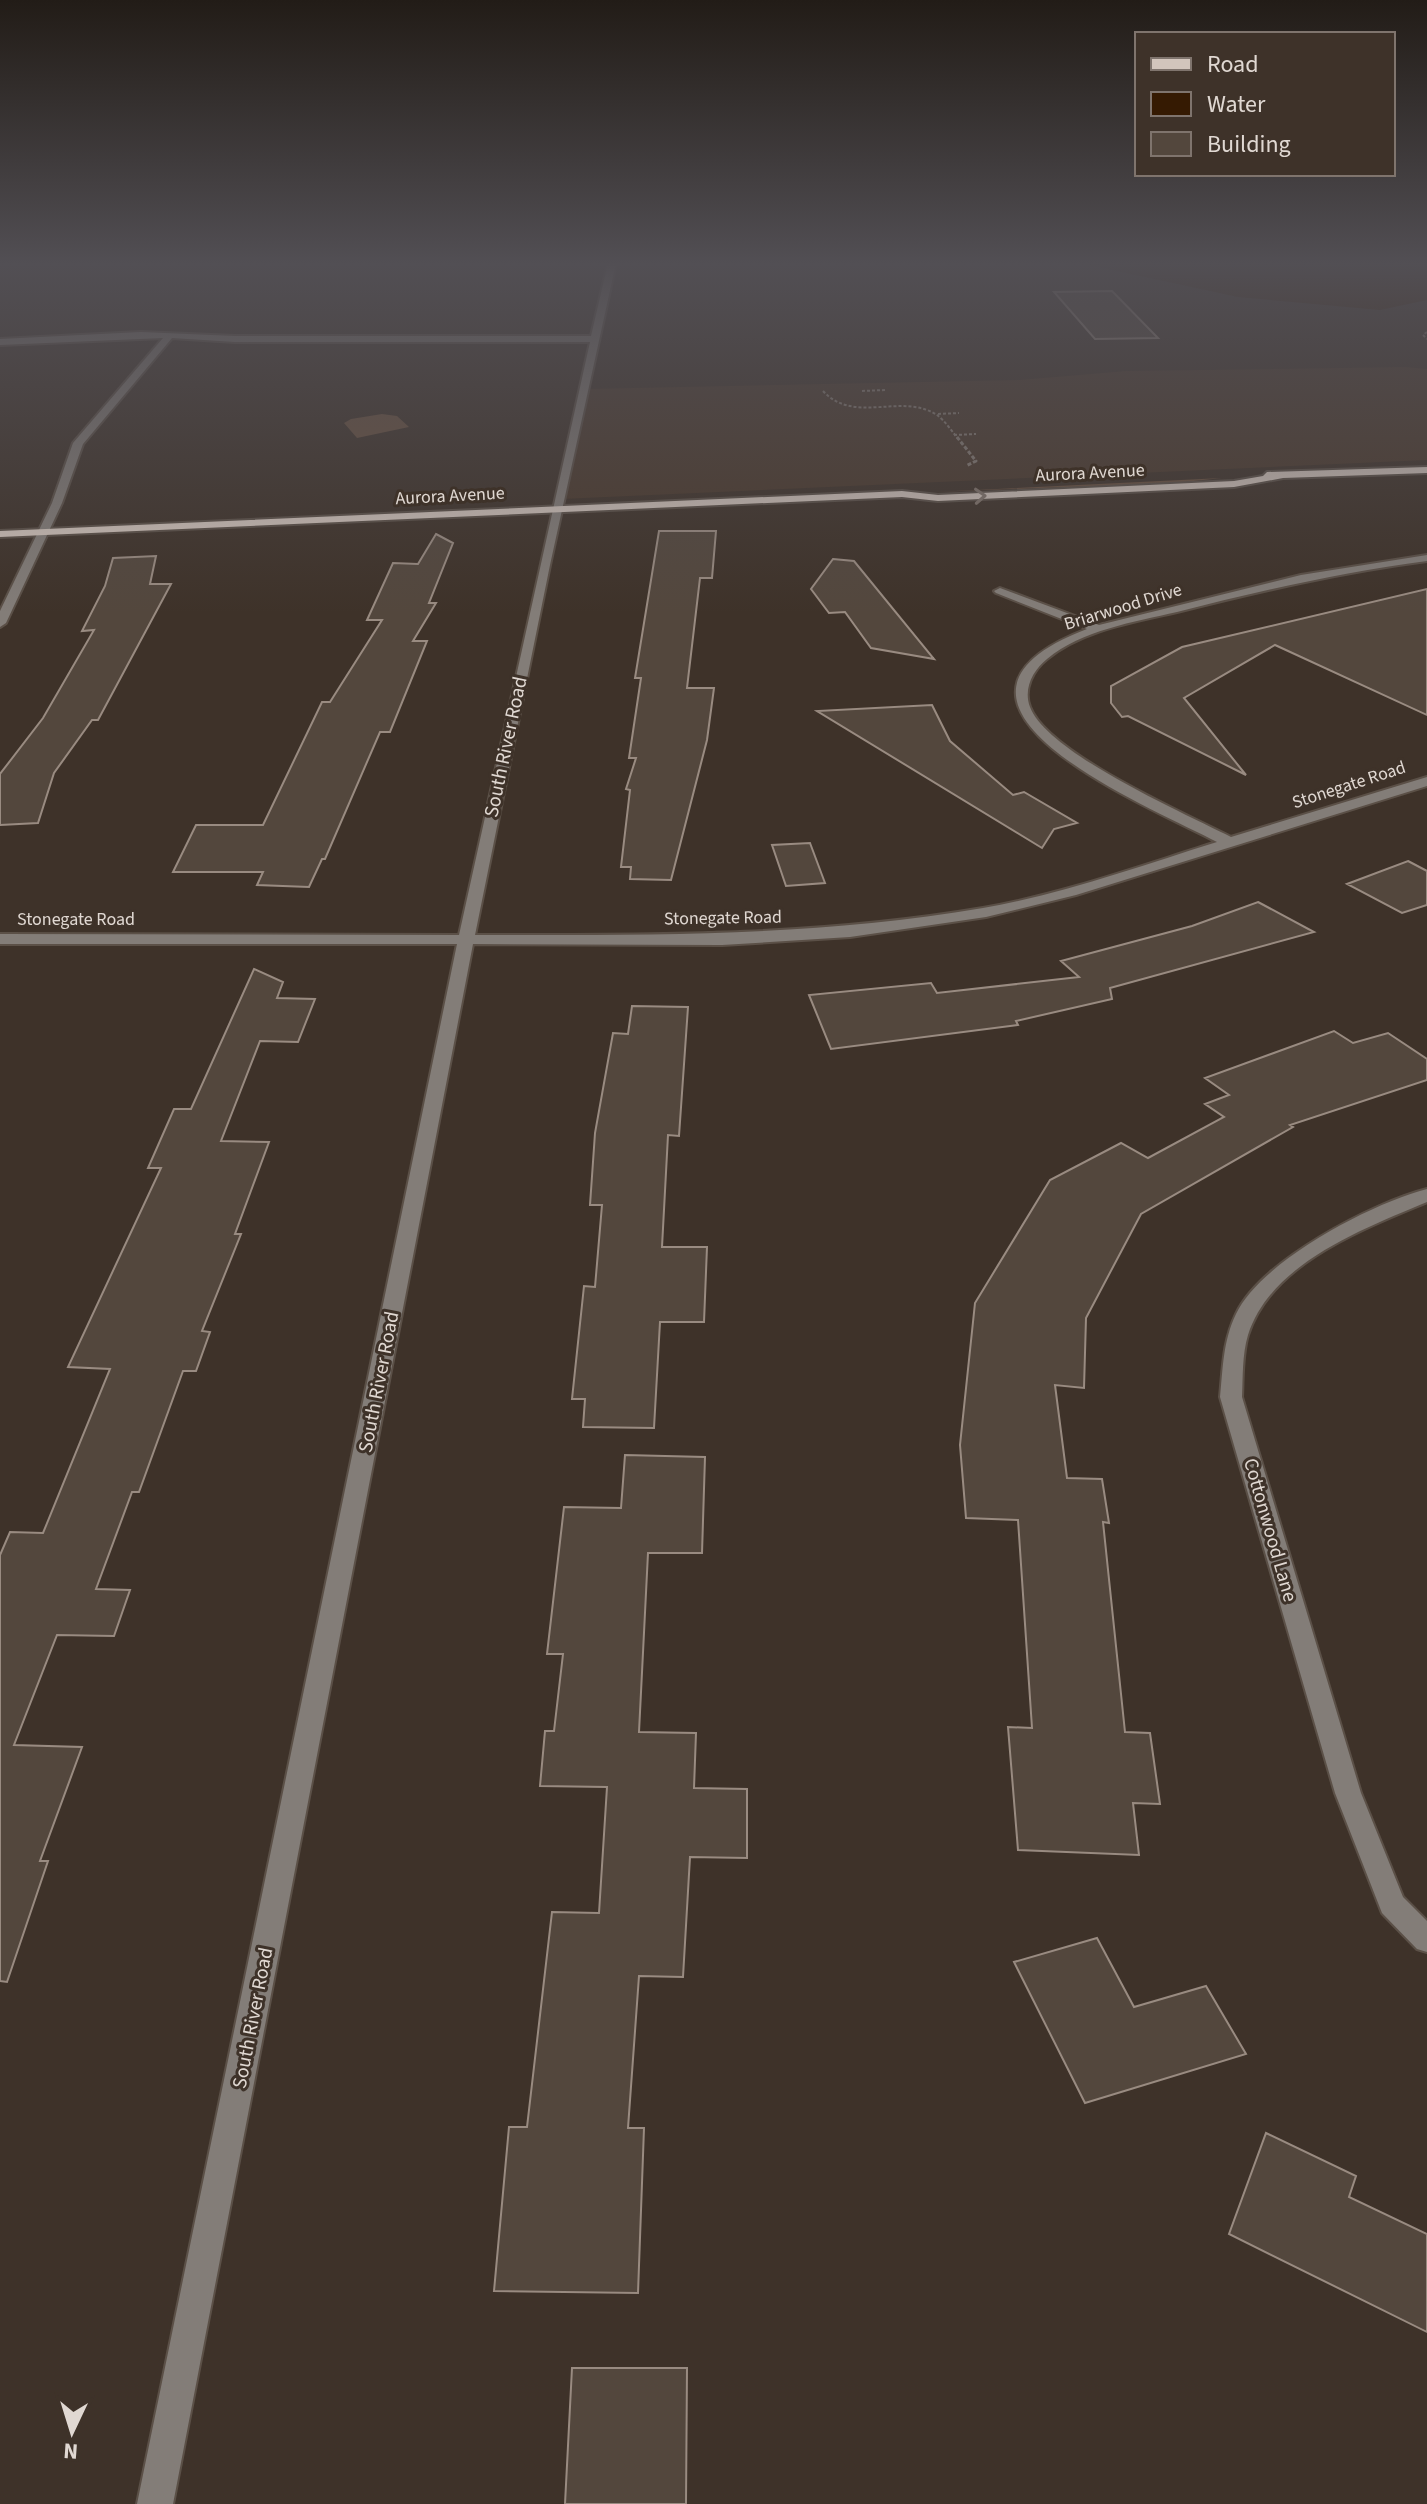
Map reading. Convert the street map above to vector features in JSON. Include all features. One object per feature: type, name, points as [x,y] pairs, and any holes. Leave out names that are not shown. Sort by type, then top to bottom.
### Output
[{"type":"main road","name":"Aurora Avenue","points":[[0,534],[902,494],[938,498],[1221,485],[1279,476],[1427,470]]},
{"type":"street","points":[[0,623],[57,503],[78,443],[132,380]]},
{"type":"street","name":"South River Road","points":[[155,2504],[466,940],[586,380]]},
{"type":"street","name":"Briarwood Drive","points":[[1231,843],[1053,745],[1032,724],[1023,707],[1022,687],[1028,670],[1044,654],[1099,629],[1270,584],[1427,558]]},
{"type":"street","points":[[1000,591],[1099,629]]},
{"type":"street","name":"Stonegate Road","points":[[0,939],[722,940],[850,932],[986,912],[1057,895],[1427,781]]},
{"type":"street","name":"Cottonwood Lane","points":[[1427,1195],[1317,1245],[1256,1297],[1237,1334],[1231,1397],[1348,1793],[1392,1904],[1427,1940]]},
{"type":"path","points":[[862,391],[885,390]]},
{"type":"path","points":[[823,391],[830,400],[839,404],[937,414],[959,413]]},
{"type":"path","points":[[937,414],[976,461],[966,466]]},
{"type":"path","points":[[953,435],[976,434]]},
{"type":"shaded area","points":[[1019,380],[1427,380],[1427,460],[562,499],[584,389]]},
{"type":"shaded area","points":[[382,414],[397,416],[409,427],[357,438],[344,423],[351,419]]},
{"type":"shaded area","points":[[1222,478],[1175,483],[934,492]]},
{"type":"building","points":[[659,531],[716,531],[712,578],[700,578],[687,688],[714,688],[707,740],[671,880],[630,879],[631,867],[621,867],[630,790],[626,789],[636,758],[629,758],[641,678],[635,678]]},
{"type":"building","points":[[436,534],[453,543],[429,603],[436,603],[413,641],[427,641],[390,732],[380,732],[325,859],[322,859],[309,887],[257,885],[263,872],[173,872],[196,825],[263,825],[322,702],[330,702],[382,620],[367,620],[393,563],[418,564]]},
{"type":"building","points":[[156,556],[150,584],[171,584],[98,720],[92,720],[54,773],[38,823],[0,825],[0,774],[43,718],[94,630],[82,631],[105,586],[113,558]]},
{"type":"building","points":[[833,559],[854,561],[934,659],[871,648],[845,612],[829,613],[811,589]]},
{"type":"building","points":[[1427,589],[1427,715],[1275,645],[1184,698],[1246,775],[1128,716],[1122,717],[1111,703],[1111,686],[1182,647]]},
{"type":"building","points":[[932,705],[950,741],[1013,795],[1024,792],[1077,823],[1054,829],[1042,848],[817,711]]},
{"type":"building","points":[[810,843],[825,883],[786,886],[772,845]]},
{"type":"building","points":[[1408,861],[1427,871],[1427,905],[1402,913],[1347,884]]},
{"type":"building","points":[[1258,902],[1314,932],[1110,988],[1112,999],[1016,1021],[1018,1025],[831,1049],[809,995],[931,983],[937,993],[1079,977],[1061,961],[1192,926]]},
{"type":"building","points":[[254,969],[283,982],[277,998],[315,999],[298,1042],[260,1041],[221,1141],[269,1142],[235,1234],[241,1234],[202,1331],[210,1332],[196,1371],[183,1371],[139,1492],[132,1492],[96,1589],[130,1590],[114,1636],[57,1635],[14,1745],[82,1747],[40,1861],[48,1861],[7,1982],[0,1981],[0,1555],[10,1532],[43,1533],[110,1369],[68,1367],[161,1168],[148,1168],[174,1109],[191,1109]]},
{"type":"building","points":[[632,1006],[688,1007],[679,1136],[668,1135],[662,1247],[707,1247],[704,1322],[660,1322],[654,1428],[583,1427],[585,1399],[572,1399],[584,1286],[595,1287],[602,1205],[590,1205],[595,1133],[613,1033],[628,1034]]},
{"type":"building","points":[[1334,1031],[1353,1043],[1388,1033],[1427,1059],[1427,1080],[1290,1125],[1293,1127],[1141,1214],[1086,1318],[1084,1388],[1055,1385],[1067,1478],[1102,1479],[1109,1523],[1103,1522],[1125,1732],[1150,1733],[1160,1804],[1133,1803],[1139,1855],[1018,1850],[1008,1727],[1032,1728],[1018,1520],[966,1518],[960,1445],[975,1303],[1050,1180],[1121,1143],[1148,1158],[1224,1117],[1205,1104],[1229,1095],[1205,1078]]},
{"type":"building","points":[[625,1455],[705,1457],[702,1553],[648,1553],[639,1732],[696,1733],[694,1788],[747,1789],[747,1858],[690,1857],[683,1977],[639,1976],[628,2128],[644,2128],[638,2293],[494,2291],[509,2127],[527,2127],[552,1912],[599,1913],[607,1787],[540,1786],[545,1731],[554,1731],[563,1654],[547,1654],[564,1507],[621,1508]]},
{"type":"building","points":[[1097,1938],[1134,2007],[1206,1986],[1246,2054],[1085,2103],[1014,1962]]},
{"type":"building","points":[[1266,2133],[1356,2176],[1349,2197],[1427,2234],[1427,2332],[1229,2234]]},
{"type":"building","points":[[572,2368],[687,2368],[686,2504],[565,2504]]}]
